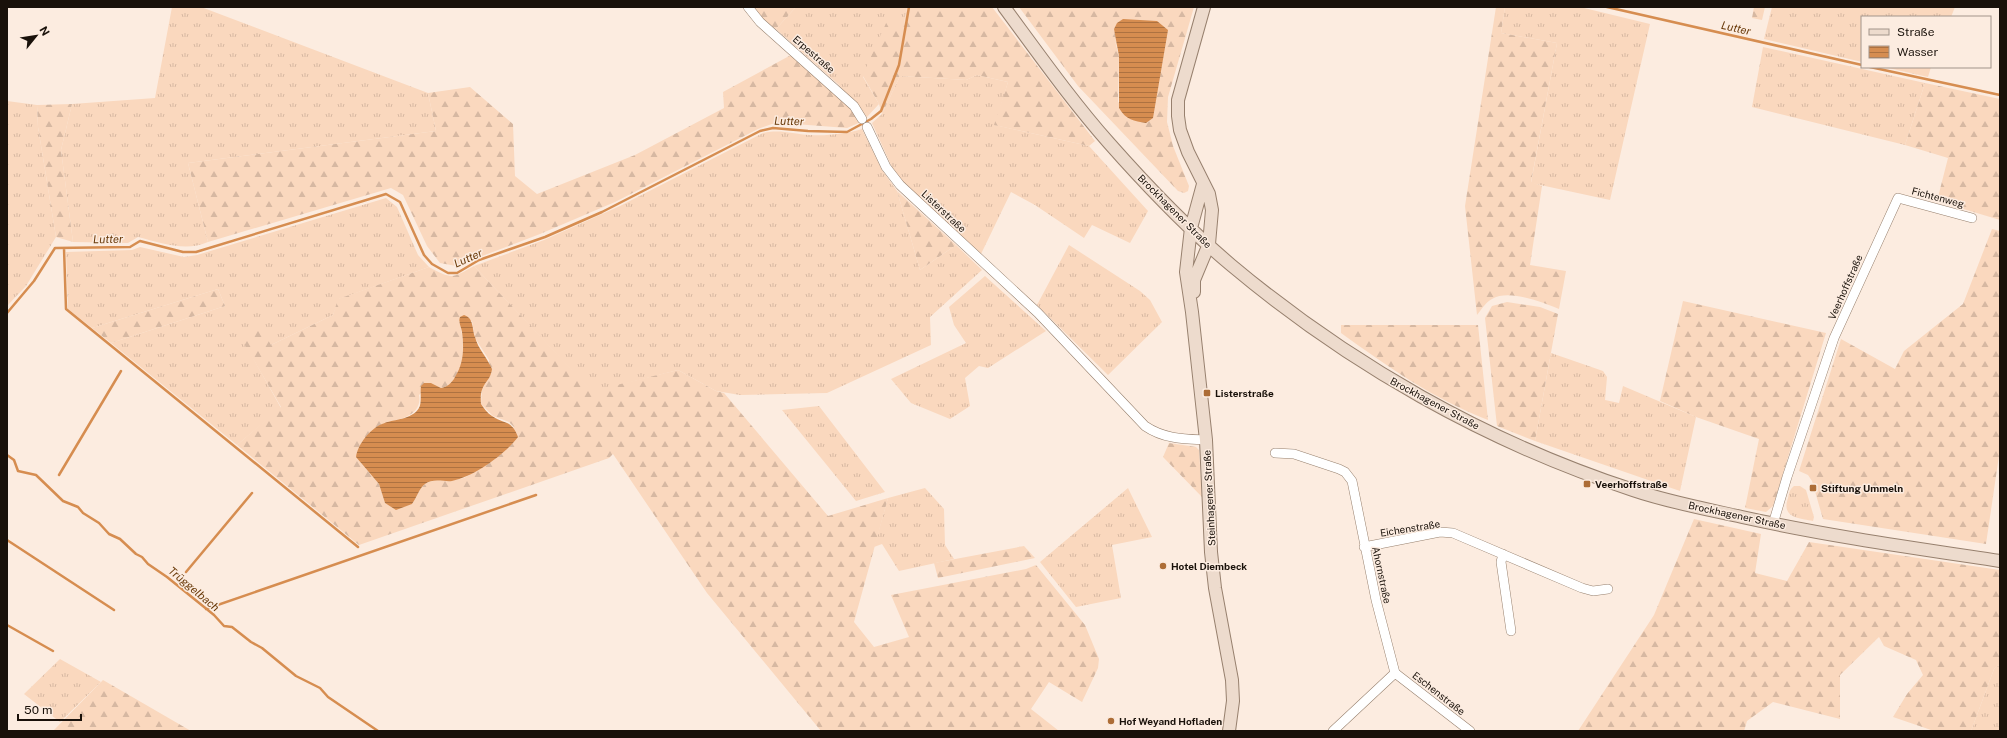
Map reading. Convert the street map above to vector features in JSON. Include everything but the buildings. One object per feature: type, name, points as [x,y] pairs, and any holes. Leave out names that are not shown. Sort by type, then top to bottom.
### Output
[{"type":"main road","name":"Brockhagener Straße","points":[[1004,7],[1074,101],[1107,141],[1191,228],[1264,292],[1308,325],[1395,382],[1461,418],[1563,464],[1634,490],[1700,508],[1829,535],[2000,561]]},
{"type":"main road","name":"Steinhagener Straße","points":[[1192,312],[1194,280],[1208,244],[1212,210],[1209,194],[1183,140],[1178,116],[1178,100],[1204,7]]},
{"type":"main road","name":"Steinhagener Straße","points":[[1203,184],[1191,228],[1186,272],[1192,312],[1206,440],[1211,552],[1215,588],[1232,680],[1233,701],[1229,731]]},
{"type":"street","name":"Erpestraße","points":[[748,7],[760,22],[854,106],[864,123]]},
{"type":"street","name":"Listerstraße","points":[[864,123],[886,167],[900,185],[1038,314],[1145,426],[1156,433],[1167,437],[1206,440]]},
{"type":"street","name":"Fichtenweg","points":[[1898,198],[1972,218]]},
{"type":"street","name":"Veerhoffstraße","points":[[1773,524],[1787,477],[1834,338],[1898,198]]},
{"type":"street","name":"Ahornstraße","points":[[1275,453],[1294,454],[1345,472],[1354,487],[1364,546],[1376,600],[1395,672]]},
{"type":"street","name":"Eichenstraße","points":[[1364,546],[1440,532],[1453,533],[1588,590],[1608,589]]},
{"type":"street","points":[[1503,554],[1501,562],[1511,631]]},
{"type":"street","points":[[1333,731],[1395,672]]},
{"type":"street","name":"Eschenstraße","points":[[1395,672],[1470,731]]},
{"type":"green space","points":[[172,7],[201,7],[428,93],[436,131],[188,163],[208,242],[200,245],[173,246],[138,237],[128,243],[73,242],[61,150],[72,104],[155,98]]},
{"type":"green space","points":[[753,7],[796,7],[776,29],[762,19]]},
{"type":"green space","points":[[796,7],[907,7],[904,23],[863,77],[879,104],[867,117],[838,84],[776,29]]},
{"type":"green space","points":[[907,7],[992,7],[1095,141],[1089,146],[994,125],[1008,82],[977,75],[966,80],[900,76],[882,114],[879,104],[863,76],[887,21],[904,23]]},
{"type":"green space","points":[[1019,7],[1194,7],[1168,97],[1167,122],[1173,146],[1189,186],[1188,191],[1184,193],[1178,191],[1078,86]],"holes":[[[1115,41],[1146,123],[1118,102],[1119,56]]]},
{"type":"green space","points":[[1496,7],[1505,7],[1501,33],[1557,43],[1531,182],[1542,186],[1530,265],[1566,271],[1559,309],[1526,298],[1507,295],[1492,299],[1485,304],[1477,315],[1465,206]]},
{"type":"green space","points":[[1505,7],[1580,7],[1650,24],[1610,200],[1531,183],[1557,43],[1501,33]]},
{"type":"green space","points":[[1754,7],[1765,7],[1762,20],[1752,18]]},
{"type":"green space","points":[[1772,7],[1955,7],[1951,16],[1861,16],[1861,62],[1764,39]]},
{"type":"green space","points":[[1763,47],[1925,83],[1905,145],[1752,107]]},
{"type":"green space","points":[[791,55],[852,107],[861,122],[847,128],[782,123],[772,124],[758,129],[615,202],[540,234],[456,266],[440,263],[427,246],[403,195],[391,188],[208,242],[188,163],[436,131],[428,93],[470,87],[513,124],[515,176],[537,194],[635,155],[724,108],[723,92]]},
{"type":"green space","points":[[1888,68],[1931,68],[1928,77]]},
{"type":"green space","points":[[977,75],[1008,82],[995,125],[1089,146],[1148,211],[1130,243],[1092,225],[1084,238],[1035,205],[1011,192],[981,254],[901,182],[891,165],[872,123],[882,114],[900,76],[966,80]]},
{"type":"green space","points":[[1925,83],[2000,99],[2000,220],[1937,201],[1948,158],[1905,145]]},
{"type":"green space","points":[[7,101],[37,105],[38,127],[56,237],[26,286],[7,306]]},
{"type":"green space","points":[[72,104],[61,150],[73,242],[56,237],[38,127],[37,105]]},
{"type":"green space","points":[[862,129],[882,170],[897,191],[920,270],[956,245],[982,270],[930,317],[931,345],[827,393],[740,395],[716,391],[678,370],[592,392],[474,266],[544,240],[620,206],[763,133],[781,132],[823,135]]},
{"type":"green space","points":[[897,191],[956,245],[920,270]]},
{"type":"green space","points":[[386,198],[397,207],[418,255],[429,267],[339,299],[333,315],[271,345],[239,333],[281,408],[237,445],[111,343],[225,306],[218,289],[92,328],[68,309],[66,252],[132,250],[140,247],[184,257],[197,255]]},
{"type":"green space","points":[[1992,229],[2000,231],[2000,449],[1986,544],[1823,519],[1812,481],[1808,475],[1799,471],[1841,339],[1895,369],[1904,351],[1963,304]]},
{"type":"green space","points":[[1069,245],[1140,291],[1150,300],[1162,322],[1108,375],[1037,305]]},
{"type":"green space","points":[[474,266],[592,391],[678,370],[716,391],[724,393],[828,516],[888,498],[854,622],[874,647],[909,637],[891,595],[1026,569],[1036,565],[1085,625],[1099,659],[1098,668],[1082,702],[1049,682],[1031,709],[1059,731],[821,731],[707,593],[613,454],[609,458],[359,545],[237,445],[281,407],[238,333],[260,326],[271,345],[333,315],[338,299],[429,267],[448,276],[452,276]],"holes":[[[459,321],[472,321],[475,338],[489,360],[491,373],[482,387],[481,404],[493,416],[509,422],[514,427],[489,457],[472,473],[459,479],[429,482],[421,488],[412,504],[396,509],[385,503],[379,484],[361,463],[382,424],[402,419],[413,412],[417,408],[419,395],[431,383],[441,388],[450,385],[456,378],[460,370],[463,350],[463,339]]]},
{"type":"green space","points":[[985,276],[1046,331],[988,368],[979,366],[965,378],[970,406],[950,419],[911,403],[891,379],[966,343],[954,325],[949,307]]},
{"type":"green space","points":[[218,289],[225,306],[111,343],[92,328]]},
{"type":"green space","points":[[1683,301],[1826,333],[1773,506],[1766,512],[1745,508],[1759,439],[1696,417],[1660,401]]},
{"type":"green space","points":[[1507,302],[1540,307],[1558,314],[1535,441],[1497,426],[1485,318],[1492,306]]},
{"type":"green space","points":[[1341,325],[1478,325],[1488,420],[1449,403],[1394,370],[1341,333]]},
{"type":"green space","points":[[1551,353],[1603,371],[1607,377],[1605,400],[1619,403],[1623,386],[1696,417],[1680,491],[1535,441]]},
{"type":"green space","points":[[819,406],[885,492],[856,501],[782,410]]},
{"type":"green space","points":[[1169,443],[1196,447],[1199,450],[1202,497],[1163,457]]},
{"type":"green space","points":[[1794,486],[1800,486],[1806,490],[1814,517],[1813,521],[1797,518],[1787,510],[1786,505],[1789,493]]},
{"type":"green space","points":[[925,488],[944,509],[945,545],[954,559],[899,571],[882,544],[874,547],[888,498]]},
{"type":"green space","points":[[1128,488],[1152,537],[1112,545],[1121,598],[1076,607],[1040,562]]},
{"type":"green space","points":[[1694,519],[1761,534],[1755,573],[1787,581],[1809,542],[2000,570],[2000,664],[1994,669],[1971,731],[1934,731],[1893,717],[1907,694],[1923,675],[1916,660],[1884,646],[1879,637],[1840,675],[1840,719],[1773,702],[1747,721],[1744,731],[1578,731],[1654,615]]},
{"type":"green space","points":[[1024,546],[1035,558],[938,578],[934,563]]},
{"type":"green space","points":[[60,659],[101,682],[60,722],[24,694]]},
{"type":"green space","points":[[2000,664],[2000,731],[1971,731],[1994,669]]},
{"type":"green space","points":[[103,680],[191,731],[53,731]]},
{"type":"water","points":[[1123,19],[1157,21],[1168,30],[1153,118],[1146,123],[1134,121],[1124,115],[1119,108],[1119,56],[1114,29],[1117,23]]},
{"type":"water","points":[[464,315],[470,319],[476,341],[492,369],[489,378],[483,387],[481,404],[490,415],[513,427],[518,437],[497,458],[479,470],[470,475],[452,481],[428,482],[421,488],[412,504],[396,510],[385,503],[379,484],[356,457],[357,452],[362,442],[373,429],[386,422],[407,417],[416,412],[420,406],[421,386],[424,383],[431,383],[441,388],[447,386],[452,381],[458,372],[462,361],[463,344],[459,321],[460,317]]},
{"type":"waterway","name":"Lutter","points":[[7,313],[34,281],[55,248],[130,247],[140,241],[183,252],[196,252],[386,194],[400,202],[424,255],[432,264],[448,273],[457,273],[479,260],[545,237],[602,212],[760,131],[773,128],[847,132],[871,119],[881,111],[899,65],[909,7]]},
{"type":"waterway","name":"Lutter","points":[[1607,7],[1861,65]]},
{"type":"waterway","name":"Lutter","points":[[1875,68],[2000,95]]},
{"type":"waterway","points":[[64,248],[66,309],[358,547]]},
{"type":"waterway","points":[[59,475],[121,371]]},
{"type":"waterway","name":"Trüggelbach","points":[[7,455],[14,460],[18,471],[36,475],[63,501],[78,507],[83,513],[99,523],[109,534],[120,539],[136,554],[142,557],[148,564],[167,577],[214,615],[224,626],[232,627],[251,642],[262,648],[296,676],[320,688],[328,697],[378,731]]},
{"type":"waterway","points":[[186,572],[252,493]]},
{"type":"waterway","points":[[206,609],[536,495]]},
{"type":"waterway","points":[[7,540],[114,610]]},
{"type":"waterway","points":[[7,625],[53,651]]},
{"type":"place","name":"Listerstraße","points":[[1207,393]]},
{"type":"place","name":"Veerhoffstraße","points":[[1587,484]]},
{"type":"place","name":"Stiftung Ummeln","points":[[1813,488]]},
{"type":"place","name":"Hotel Diembeck","points":[[1163,566]]},
{"type":"place","name":"Hof Weyand Hofladen","points":[[1111,721]]}]
